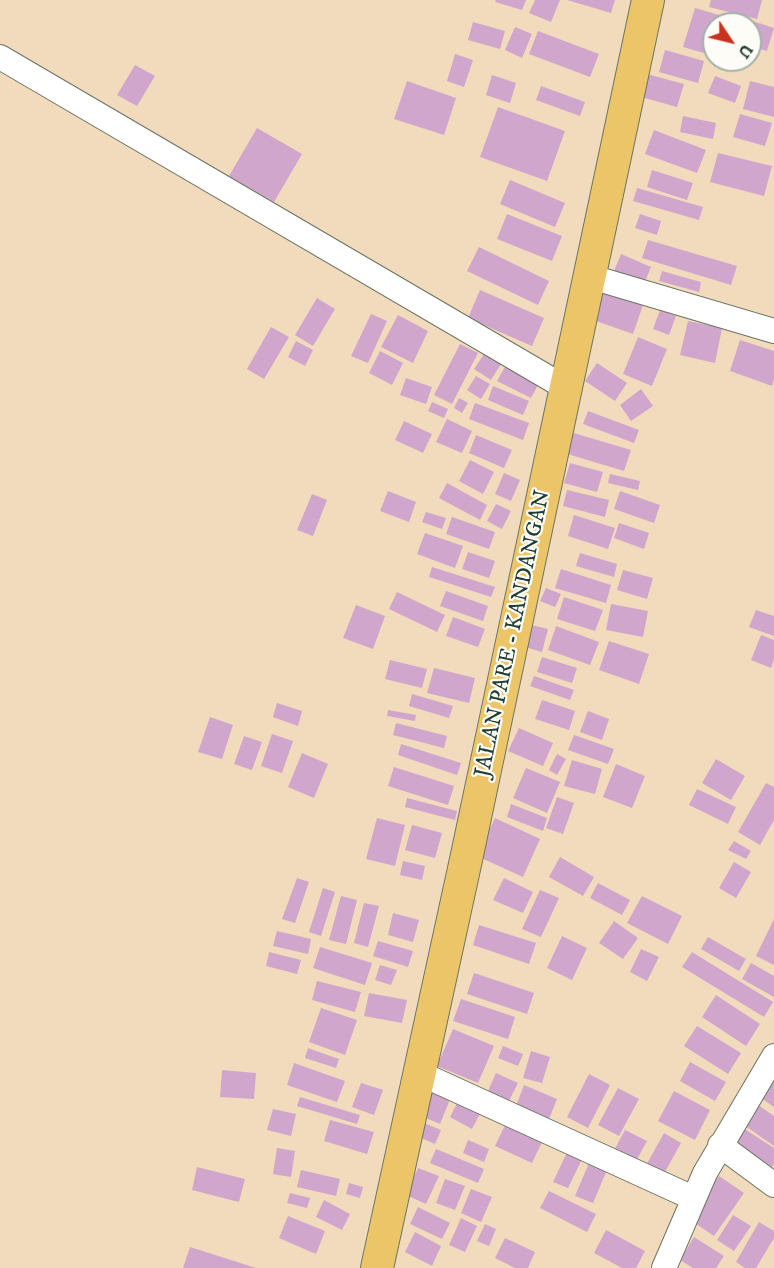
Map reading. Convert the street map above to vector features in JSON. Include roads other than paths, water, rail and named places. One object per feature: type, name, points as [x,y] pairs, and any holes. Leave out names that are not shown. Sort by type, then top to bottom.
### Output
[{"type":"main road","name":"JALAN PARE - KANDANGAN","points":[[377,1268],[648,0]]},
{"type":"street","points":[[0,57],[566,388]]},
{"type":"street","points":[[588,276],[774,331]]},
{"type":"street","points":[[664,1268],[693,1198],[720,1145],[774,1056]]},
{"type":"street","points":[[419,1073],[693,1198]]},
{"type":"street","points":[[720,1145],[774,1185]]}]
